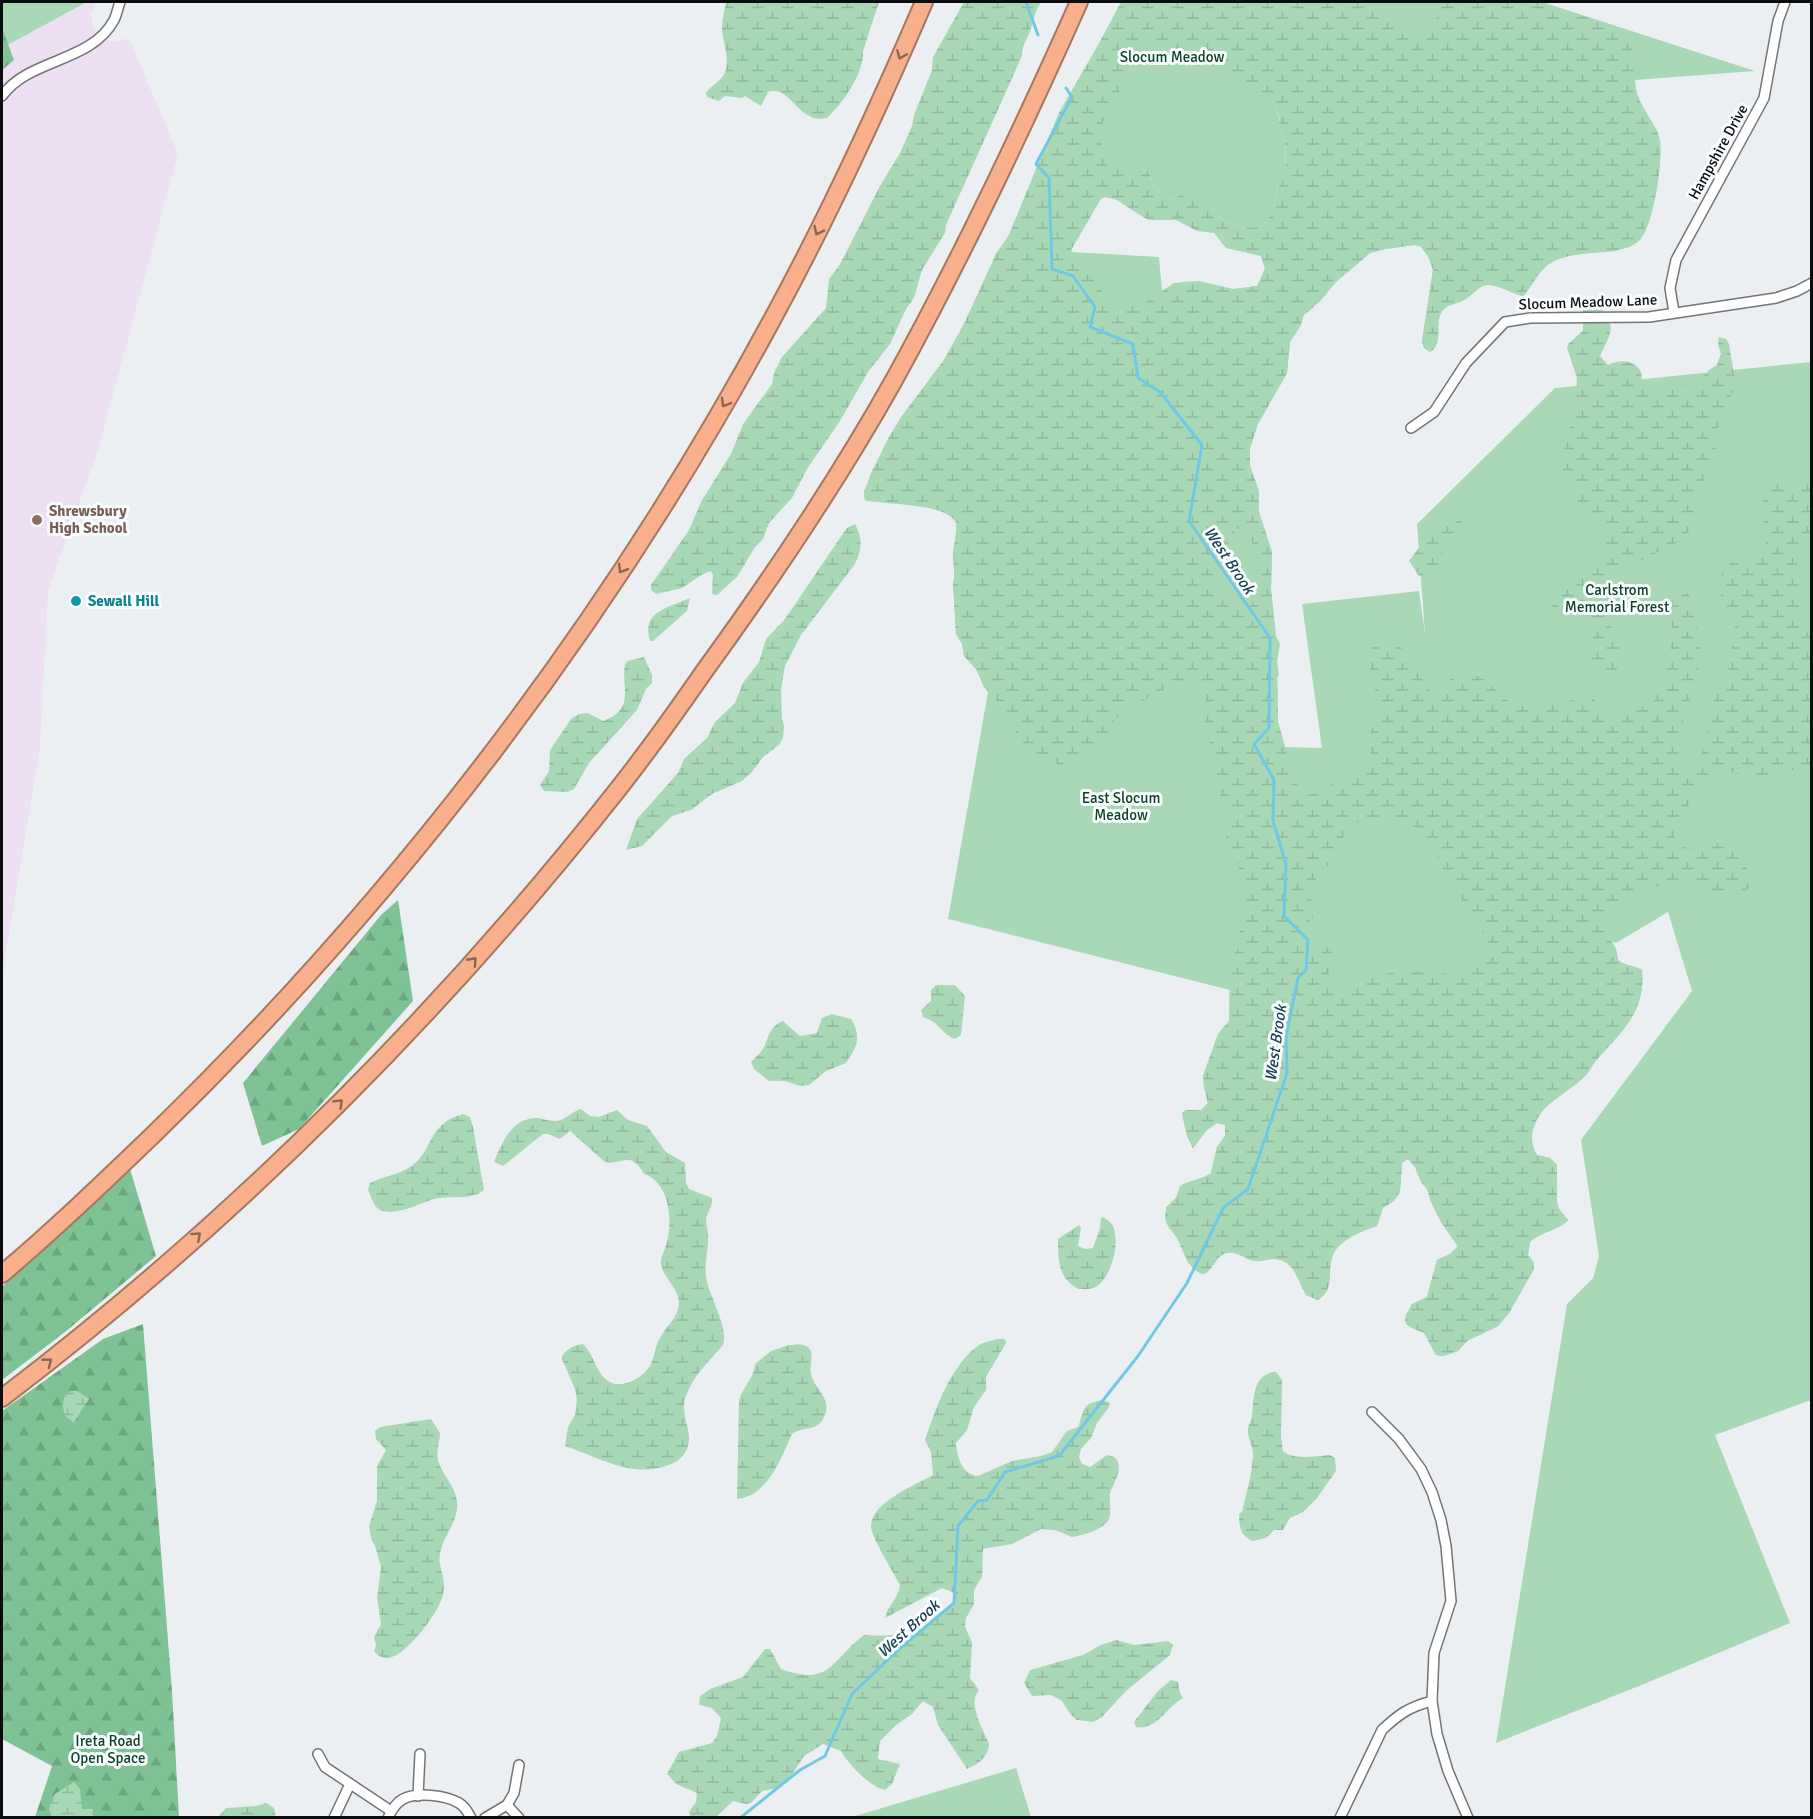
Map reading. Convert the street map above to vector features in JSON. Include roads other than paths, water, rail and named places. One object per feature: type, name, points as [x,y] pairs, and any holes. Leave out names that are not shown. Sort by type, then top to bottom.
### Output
[{"type":"highway","points":[[2,1274],[125,1162],[276,1010],[403,866],[541,686],[615,580],[671,493],[772,320],[851,164],[924,2]]},
{"type":"highway","points":[[2,1398],[122,1302],[303,1140],[401,1041],[556,866],[621,786],[784,559],[892,383],[990,198],[1079,2]]},
{"type":"street","points":[[2,96],[21,77],[95,42],[114,20],[120,2]]},
{"type":"street","name":"Hampshire Drive","points":[[1674,312],[1670,288],[1676,260],[1764,98],[1778,21],[1785,2]]},
{"type":"street","name":"Slocum Meadow Lane","points":[[1411,428],[1434,412],[1466,363],[1505,322],[1530,318],[1634,318],[1776,298],[1812,283]]},
{"type":"street","points":[[1372,1412],[1405,1446],[1421,1469],[1442,1520],[1451,1601],[1434,1653],[1432,1701],[1437,1734],[1448,1771],[1468,1818]]},
{"type":"street","points":[[1340,1818],[1382,1730],[1393,1719],[1413,1706],[1432,1701]]},
{"type":"street","points":[[318,1754],[325,1767],[390,1814],[400,1801],[418,1796],[432,1796],[461,1804],[471,1818]]},
{"type":"street","points":[[418,1796],[420,1754]]},
{"type":"street","points":[[485,1818],[507,1805],[514,1793],[519,1765]]},
{"type":"street","points":[[334,1818],[350,1784]]},
{"type":"street","points":[[507,1805],[519,1818]]},
{"type":"waterway","name":"West Brook","points":[[1026,2],[1038,35]]},
{"type":"waterway","name":"West Brook","points":[[740,1818],[800,1770],[825,1756],[852,1694],[898,1650],[954,1603],[958,1526],[978,1501],[987,1500],[1005,1472],[1059,1456],[1138,1356],[1187,1283],[1223,1208],[1248,1189],[1287,1073],[1286,1037],[1298,978],[1306,970],[1308,940],[1284,916],[1286,864],[1273,821],[1274,780],[1254,744],[1269,728],[1270,638],[1189,521],[1202,445],[1160,392],[1138,378],[1133,344],[1090,327],[1095,307],[1073,276],[1052,269],[1049,178],[1036,164],[1072,97],[1066,88]]},
{"type":"place","name":"Shrewsbury High School","points":[[37,520]]},
{"type":"place","name":"Sewall Hill","points":[[76,601]]},
{"type":"park label","name":"Slocum Meadow","points":[[1172,57]]},
{"type":"park label","name":"Carlstrom Memorial Forest","points":[[1617,598]]},
{"type":"park label","name":"East Slocum Meadow","points":[[1121,806]]},
{"type":"park label","name":"Ireta Road Open Space","points":[[108,1750]]}]
